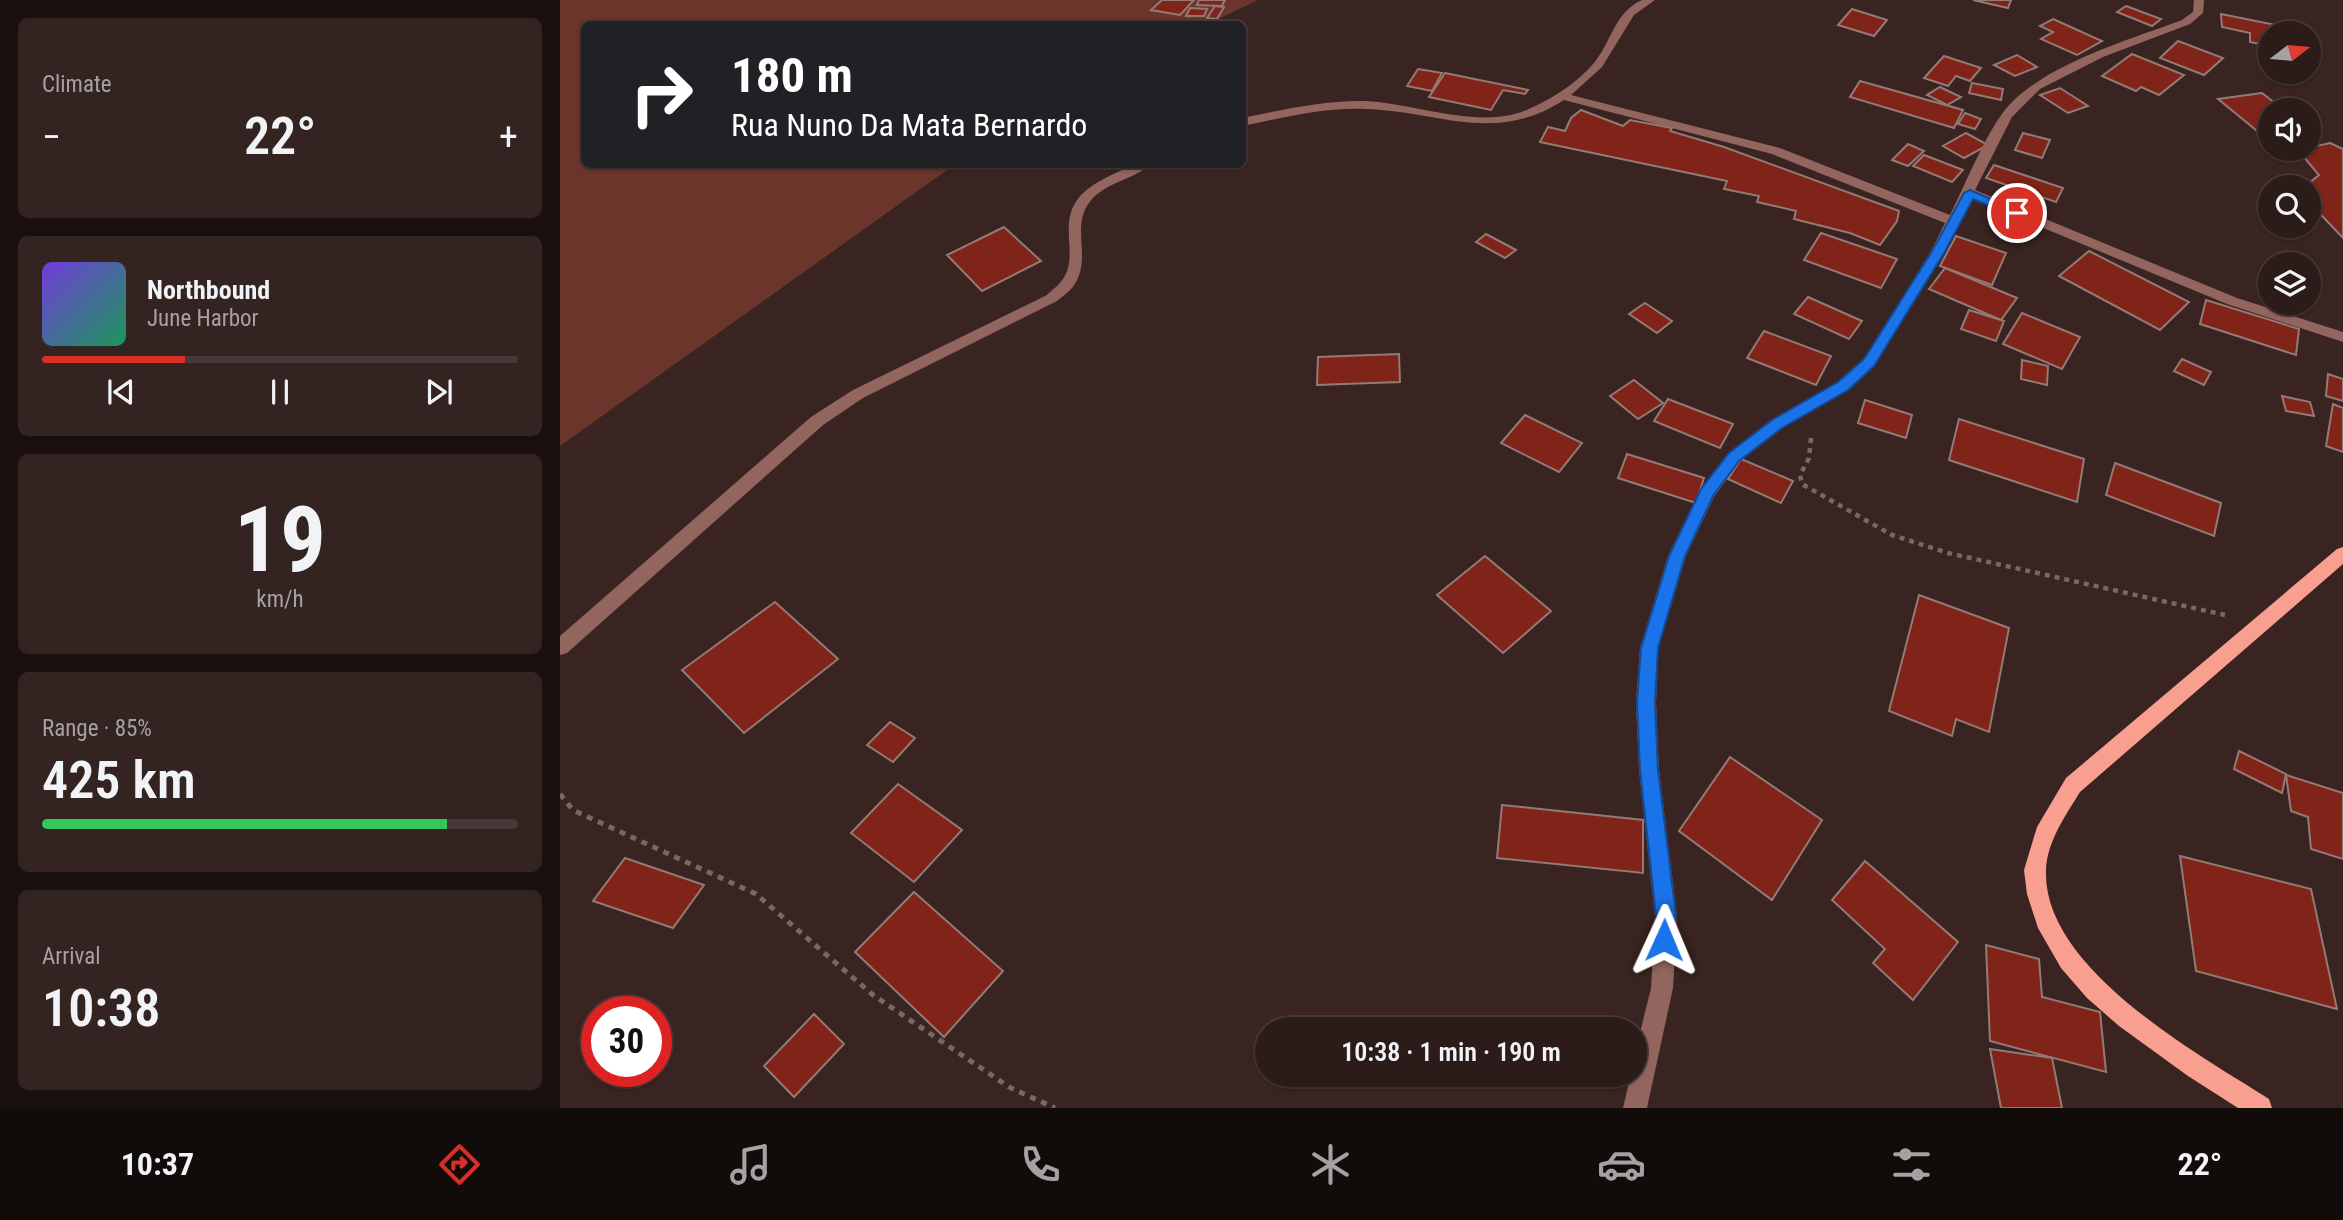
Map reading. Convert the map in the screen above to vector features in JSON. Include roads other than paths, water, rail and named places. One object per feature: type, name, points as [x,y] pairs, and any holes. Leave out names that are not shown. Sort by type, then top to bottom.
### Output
[{"type":"main road","points":[[2260,1108],[2132,1022],[2095,990],[2063,951],[2041,909],[2034,869],[2049,825],[2073,785],[2343,554]]},
{"type":"street","points":[[1246,121],[1291,112],[1363,105],[1412,108],[1486,121],[1521,117],[1564,97],[1600,63],[1625,16],[1650,0]]},
{"type":"street","points":[[1635,1108],[1661,988],[1666,916],[1649,770],[1646,703],[1649,648],[1677,556],[1707,493],[1734,457],[1777,424],[1843,386],[1869,362],[1955,222],[2007,115],[2036,87],[2099,55],[2186,22],[2198,13],[2199,0]]},
{"type":"street","points":[[1564,97],[1776,151],[1955,222]]},
{"type":"street","points":[[560,647],[817,421],[858,394],[1052,298],[1071,280],[1076,262],[1074,220],[1082,202],[1102,187],[1138,168]]},
{"type":"street","points":[[1970,193],[2232,301],[2343,337]]}]
